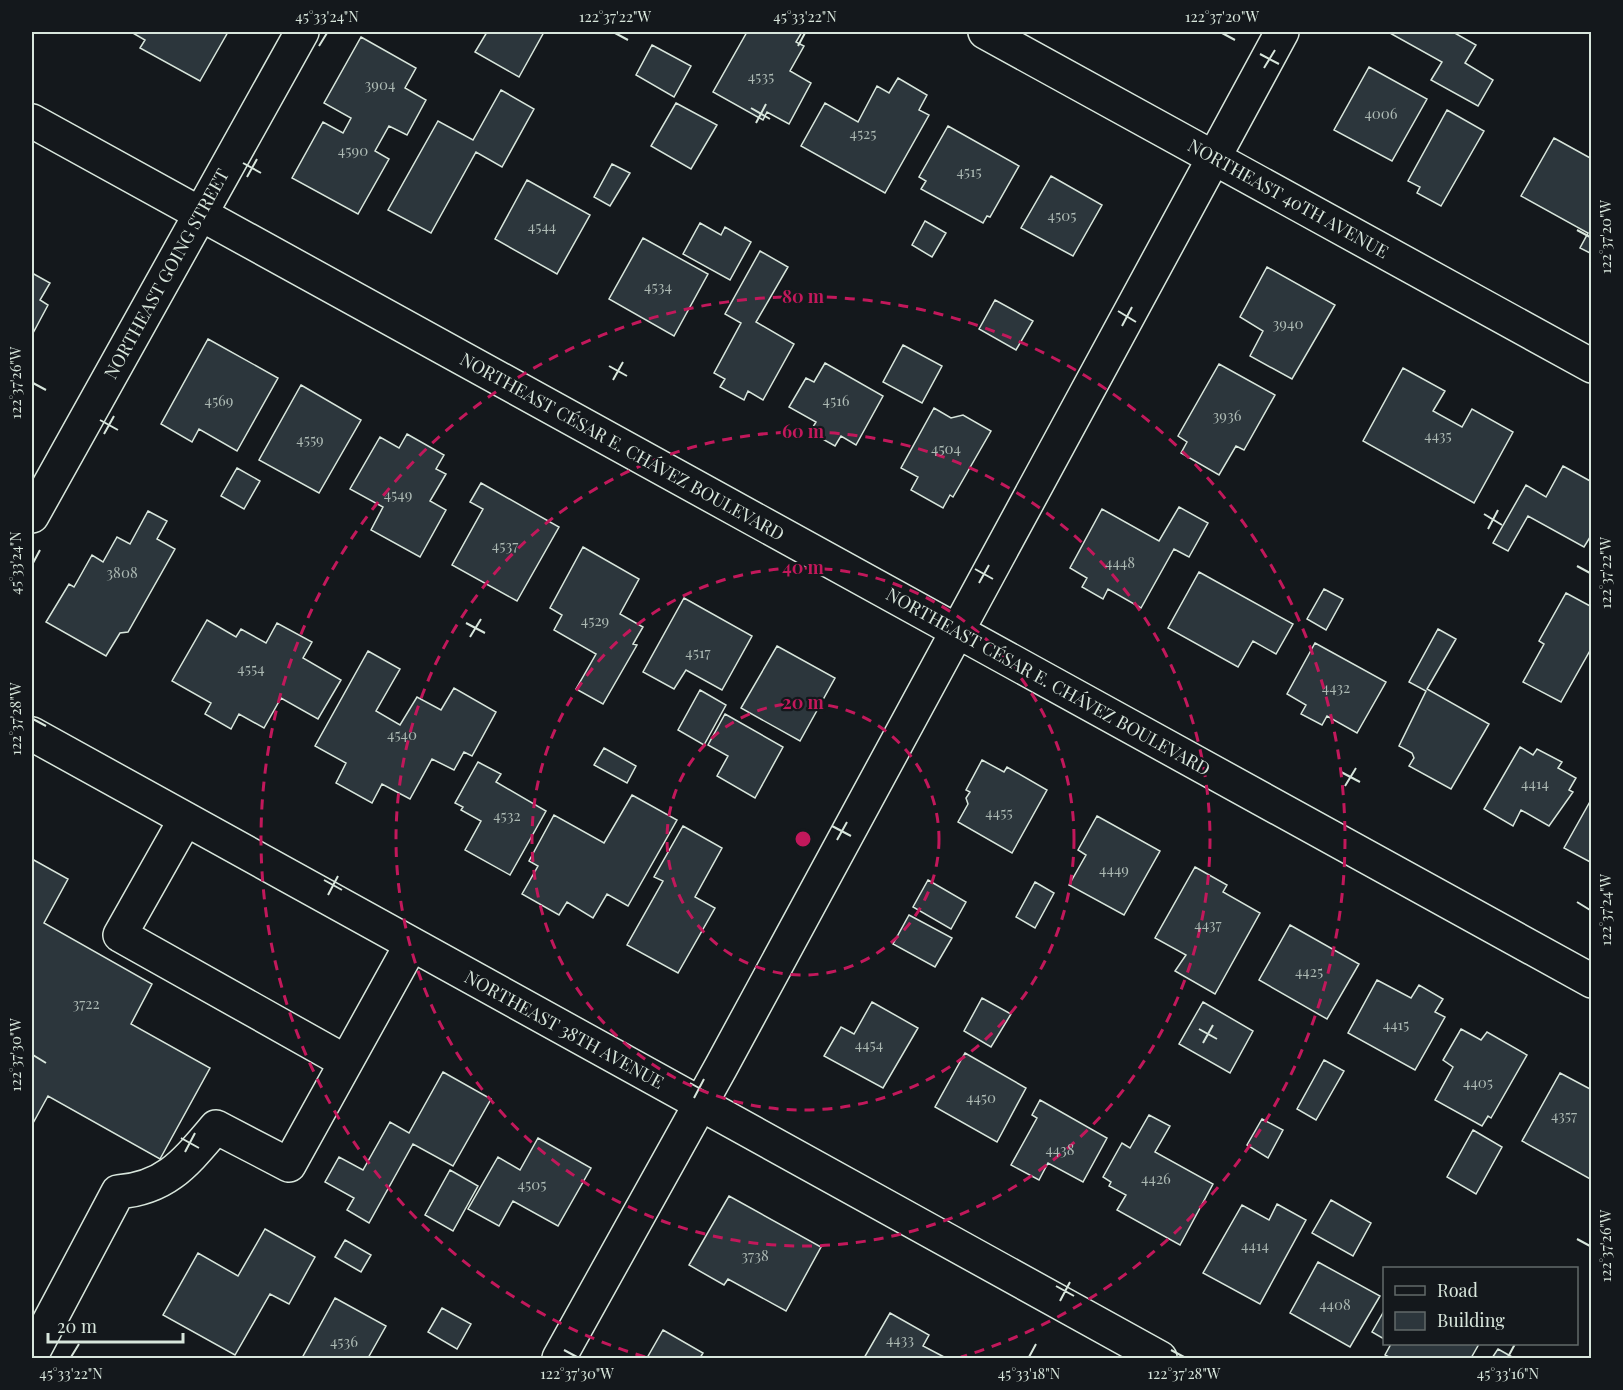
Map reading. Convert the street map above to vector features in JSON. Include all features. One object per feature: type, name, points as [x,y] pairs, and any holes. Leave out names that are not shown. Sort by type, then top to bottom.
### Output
[{"type":"street","name":"NORTHEAST GOING STREET","points":[[32,516],[302,32]]},
{"type":"street","name":"NORTHEAST 40TH AVENUE","points":[[986,32],[1592,366]]},
{"type":"street","points":[[559,1359],[700,1105],[1282,32]]},
{"type":"street","name":"NORTHEAST CÉSAR E. CHÁVEZ BOULEVARD","points":[[32,121],[1592,981]]},
{"type":"street","name":"NORTHEAST 38TH AVENUE","points":[[32,734],[1160,1359]]},
{"type":"street","points":[[185,819],[120,934],[346,1062]]},
{"type":"street","points":[[32,1354],[118,1192],[140,1190],[166,1179],[189,1160],[216,1127],[289,1165],[411,945]]},
{"type":"building","points":[[131,32],[228,32],[200,81],[140,48],[145,40]]},
{"type":"building","points":[[487,32],[544,32],[519,77],[475,52]]},
{"type":"building","points":[[747,32],[802,32],[796,42],[804,46],[790,71],[811,83],[789,124],[767,112],[763,120],[713,92]]},
{"type":"building","points":[[1388,32],[1453,32],[1476,45],[1465,63],[1493,80],[1478,106],[1431,80],[1442,62]]},
{"type":"building","points":[[361,37],[416,68],[405,88],[426,100],[407,135],[389,126],[375,151],[389,159],[358,214],[292,178],[323,122],[343,133],[351,118],[324,103]]},
{"type":"building","points":[[652,45],[691,66],[674,97],[636,75]]},
{"type":"building","points":[[1369,67],[1427,99],[1392,161],[1334,130]]},
{"type":"building","points":[[898,78],[927,95],[919,110],[929,115],[885,193],[801,146],[825,103],[858,122],[877,86],[889,93]]},
{"type":"building","points":[[501,90],[534,109],[502,167],[476,152],[431,233],[388,210],[438,121],[473,140]]},
{"type":"building","points":[[676,103],[717,125],[691,169],[651,146]]},
{"type":"building","points":[[1447,110],[1484,131],[1441,206],[1417,193],[1420,187],[1408,181]]},
{"type":"building","points":[[948,126],[1019,166],[990,217],[987,216],[983,223],[921,189],[926,181],[919,177]]},
{"type":"building","points":[[1554,138],[1592,159],[1592,254],[1580,248],[1588,233],[1521,196]]},
{"type":"building","points":[[612,164],[630,173],[610,206],[594,197]]},
{"type":"building","points":[[1051,176],[1102,205],[1073,256],[1021,228]]},
{"type":"building","points":[[527,180],[590,215],[557,274],[495,239]]},
{"type":"building","points":[[925,221],[946,233],[932,257],[912,245]]},
{"type":"building","points":[[700,223],[721,235],[725,227],[751,242],[730,280],[683,254]]},
{"type":"building","points":[[643,238],[708,274],[674,336],[609,299]]},
{"type":"building","points":[[760,251],[788,267],[756,322],[794,344],[763,400],[748,391],[744,400],[720,387],[725,379],[714,373],[741,323],[725,314]]},
{"type":"building","points":[[1267,267],[1335,305],[1292,379],[1250,356],[1263,331],[1240,317]]},
{"type":"building","points":[[32,273],[50,283],[40,300],[48,305],[32,335]]},
{"type":"building","points":[[995,300],[1033,321],[1016,350],[979,329]]},
{"type":"building","points":[[208,339],[278,378],[237,451],[199,429],[192,442],[161,424]]},
{"type":"building","points":[[903,345],[942,366],[922,403],[883,382]]},
{"type":"building","points":[[825,363],[883,396],[856,445],[841,436],[835,446],[810,432],[816,422],[789,407],[806,378],[814,382]]},
{"type":"building","points":[[1219,364],[1275,395],[1244,450],[1236,446],[1219,475],[1181,453],[1187,442],[1178,436]]},
{"type":"building","points":[[1403,368],[1445,391],[1433,411],[1462,427],[1472,409],[1513,432],[1474,503],[1363,441]]},
{"type":"building","points":[[301,385],[361,420],[319,493],[259,460]]},
{"type":"building","points":[[934,408],[951,418],[963,415],[991,431],[953,497],[950,495],[943,508],[911,490],[918,477],[901,468]]},
{"type":"building","points":[[407,434],[444,455],[436,469],[446,474],[430,501],[446,510],[420,557],[371,530],[383,507],[350,489],[380,437],[399,448]]},
{"type":"building","points":[[1563,466],[1592,482],[1592,534],[1584,547],[1528,516],[1508,551],[1493,543],[1526,485],[1546,497]]},
{"type":"building","points":[[237,468],[260,481],[244,509],[221,496]]},
{"type":"building","points":[[481,483],[559,527],[517,601],[452,565],[483,509],[470,502]]},
{"type":"building","points":[[1179,507],[1208,523],[1189,557],[1174,549],[1141,608],[1108,589],[1103,599],[1082,587],[1087,578],[1070,568],[1102,509],[1159,541]]},
{"type":"building","points":[[148,511],[167,521],[157,539],[175,549],[128,632],[120,633],[106,656],[46,622],[69,584],[74,587],[92,555],[103,562],[117,537],[130,544]]},
{"type":"building","points":[[583,547],[639,579],[620,614],[643,627],[633,644],[637,645],[603,704],[576,689],[596,654],[554,630],[562,615],[550,608]]},
{"type":"building","points":[[1199,572],[1293,624],[1276,654],[1253,641],[1238,667],[1168,628]]},
{"type":"building","points":[[1324,589],[1343,599],[1326,630],[1307,619]]},
{"type":"building","points":[[1566,593],[1592,607],[1592,647],[1561,702],[1523,682],[1544,644],[1539,641]]},
{"type":"building","points":[[684,598],[752,636],[722,690],[686,670],[674,689],[643,672]]},
{"type":"building","points":[[207,620],[236,637],[241,629],[266,643],[277,623],[312,642],[303,658],[341,680],[318,719],[281,698],[264,728],[239,714],[231,729],[205,714],[211,703],[172,681]]},
{"type":"building","points":[[1438,629],[1456,639],[1427,689],[1489,724],[1451,789],[1409,766],[1414,758],[1412,753],[1399,746],[1426,691],[1409,682]]},
{"type":"building","points":[[1315,643],[1386,682],[1357,733],[1327,716],[1322,725],[1301,714],[1306,705],[1287,694]]},
{"type":"building","points":[[777,646],[835,678],[800,741],[741,708]]},
{"type":"building","points":[[368,651],[400,669],[376,711],[400,725],[417,697],[441,710],[454,688],[496,712],[472,756],[464,752],[454,770],[432,759],[410,799],[382,784],[372,803],[336,783],[346,763],[315,746]]},
{"type":"building","points":[[700,690],[726,705],[704,745],[678,730]]},
{"type":"building","points":[[725,714],[783,747],[755,798],[717,776],[728,756],[708,745]]},
{"type":"building","points":[[1520,747],[1533,755],[1537,749],[1562,762],[1558,768],[1576,778],[1569,790],[1573,792],[1549,826],[1521,810],[1513,826],[1484,809]]},
{"type":"building","points":[[604,748],[636,766],[627,783],[594,765]]},
{"type":"building","points":[[982,760],[1004,772],[1007,767],[1047,790],[1012,853],[958,822],[968,804],[966,798],[970,792],[966,790]]},
{"type":"building","points":[[478,762],[501,774],[496,782],[546,811],[510,875],[465,850],[481,821],[461,810],[463,807],[455,803]]},
{"type":"building","points":[[632,795],[677,820],[628,906],[607,894],[593,918],[567,902],[559,915],[522,894],[538,866],[529,861],[554,815],[604,843]]},
{"type":"building","points":[[1592,798],[1592,863],[1564,848]]},
{"type":"building","points":[[1097,816],[1160,851],[1124,915],[1069,885],[1086,855],[1078,850]]},
{"type":"building","points":[[683,826],[722,848],[695,897],[715,908],[678,973],[627,945],[663,881],[654,877]]},
{"type":"building","points":[[32,859],[68,879],[44,923],[152,984],[131,1024],[210,1068],[160,1159],[48,1096],[32,1125]]},
{"type":"building","points":[[1195,867],[1227,885],[1223,892],[1260,913],[1215,994],[1175,971],[1186,955],[1155,938]]},
{"type":"building","points":[[928,880],[966,902],[951,929],[913,907]]},
{"type":"building","points":[[1035,882],[1054,893],[1035,928],[1016,917]]},
{"type":"building","points":[[909,915],[952,938],[935,967],[893,944]]},
{"type":"building","points":[[1290,925],[1359,964],[1327,1019],[1259,980]]},
{"type":"building","points":[[1377,980],[1411,998],[1419,985],[1443,999],[1435,1012],[1445,1017],[1415,1070],[1348,1033]]},
{"type":"building","points":[[982,998],[1011,1014],[991,1047],[964,1031]]},
{"type":"building","points":[[872,1002],[918,1028],[883,1088],[824,1056],[841,1027],[854,1034]]},
{"type":"building","points":[[1203,1002],[1253,1031],[1230,1073],[1179,1044]]},
{"type":"building","points":[[1461,1029],[1481,1040],[1487,1032],[1527,1055],[1491,1118],[1488,1116],[1482,1126],[1435,1100],[1453,1067],[1443,1060]]},
{"type":"building","points":[[965,1053],[1026,1088],[997,1142],[935,1107]]},
{"type":"building","points":[[1324,1060],[1344,1071],[1316,1120],[1297,1109]]},
{"type":"building","points":[[443,1072],[491,1099],[453,1166],[413,1144],[369,1223],[347,1210],[354,1198],[325,1182],[339,1157],[363,1170],[390,1122],[409,1133]]},
{"type":"building","points":[[1560,1073],[1592,1090],[1592,1180],[1522,1141]]},
{"type":"building","points":[[1040,1100],[1107,1138],[1083,1182],[1048,1163],[1039,1180],[1011,1165],[1037,1118],[1032,1115]]},
{"type":"building","points":[[1149,1115],[1170,1126],[1155,1152],[1213,1184],[1180,1245],[1117,1210],[1126,1195],[1109,1186],[1111,1182],[1103,1177],[1122,1143],[1130,1148]]},
{"type":"building","points":[[1262,1119],[1283,1130],[1268,1158],[1247,1145]]},
{"type":"building","points":[[1473,1130],[1502,1147],[1476,1194],[1447,1177]]},
{"type":"building","points":[[538,1138],[591,1168],[558,1226],[513,1201],[499,1226],[468,1209],[498,1157],[520,1170]]},
{"type":"building","points":[[450,1170],[478,1186],[453,1231],[425,1215]]},
{"type":"building","points":[[729,1196],[821,1247],[786,1311],[728,1279],[724,1285],[689,1265]]},
{"type":"building","points":[[1331,1200],[1371,1223],[1353,1256],[1312,1233]]},
{"type":"building","points":[[1277,1204],[1306,1220],[1260,1304],[1203,1273],[1242,1205],[1269,1220]]},
{"type":"building","points":[[265,1229],[315,1257],[289,1304],[270,1294],[235,1355],[163,1315],[198,1253],[238,1276]]},
{"type":"building","points":[[345,1240],[371,1255],[361,1272],[335,1257]]},
{"type":"building","points":[[1318,1262],[1380,1296],[1350,1347],[1290,1313]]},
{"type":"building","points":[[335,1298],[386,1326],[368,1358],[302,1358]]},
{"type":"building","points":[[442,1308],[471,1324],[457,1349],[428,1332]]},
{"type":"building","points":[[890,1313],[929,1335],[923,1346],[946,1358],[864,1358]]},
{"type":"building","points":[[1383,1313],[1383,1338],[1372,1332]]},
{"type":"building","points":[[663,1330],[703,1353],[700,1358],[647,1358]]},
{"type":"building","points":[[1390,1345],[1478,1345],[1471,1358],[1391,1358],[1385,1355]]},
{"type":"building","points":[[1498,1349],[1514,1358],[1492,1358]]}]
